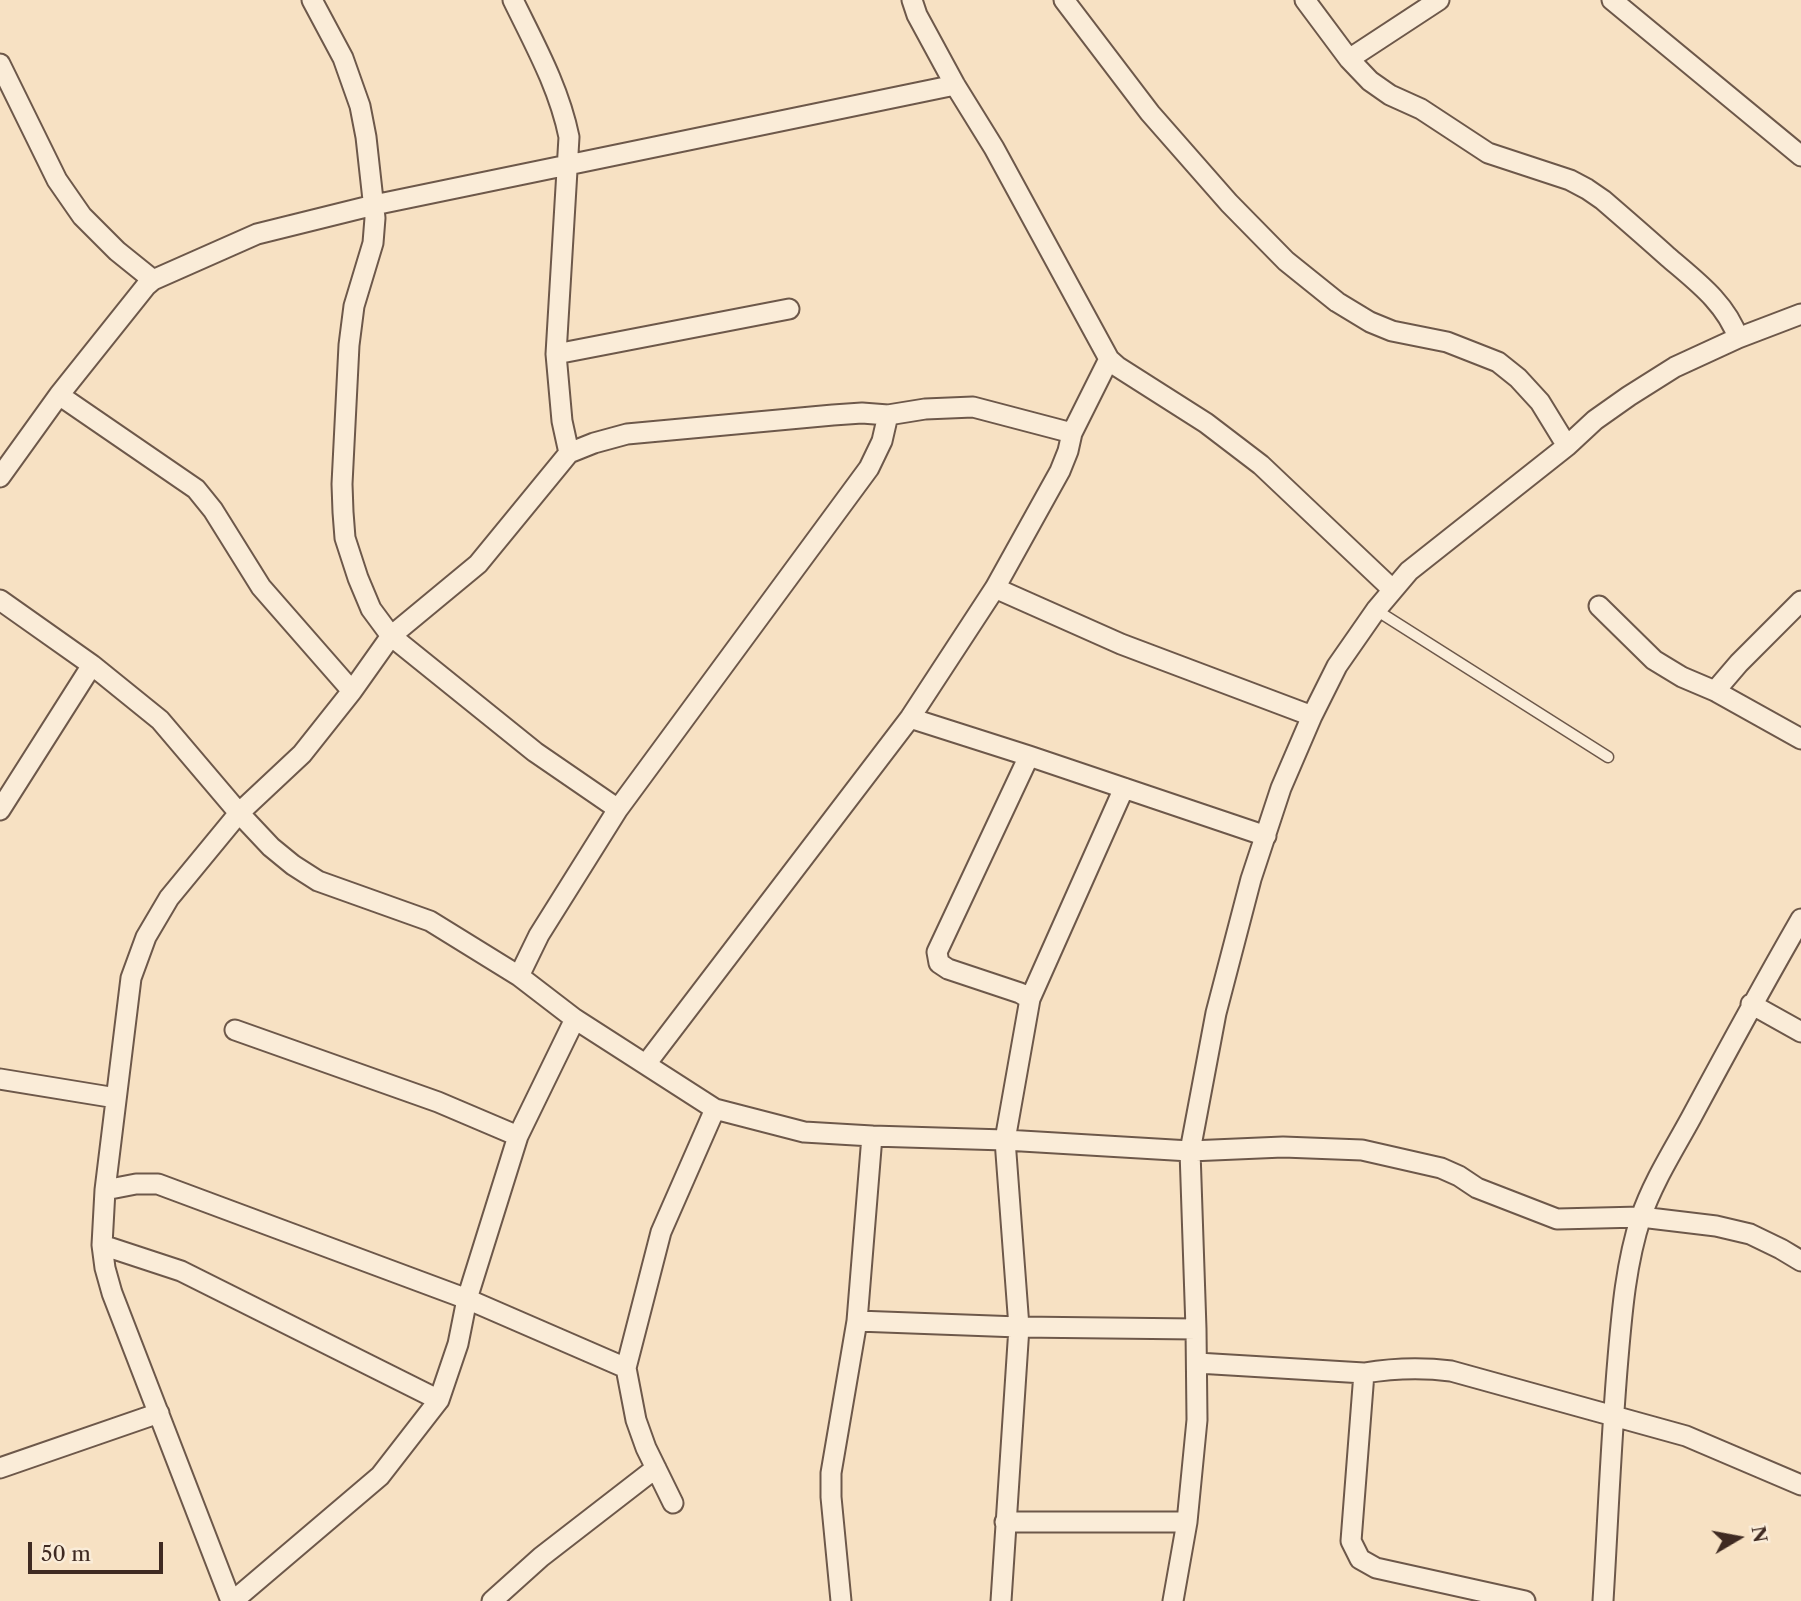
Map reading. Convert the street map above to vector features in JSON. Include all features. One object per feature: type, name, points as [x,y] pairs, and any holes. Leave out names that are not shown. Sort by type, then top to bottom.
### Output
[{"type":"street","points":[[335,0],[315,5],[343,58],[360,106],[375,218],[373,243],[354,306],[349,345],[342,484],[345,538],[358,578],[371,609],[391,636],[535,752],[618,809]]},
{"type":"street","points":[[513,0],[554,85],[569,136],[556,354],[562,421],[569,453]]},
{"type":"street","points":[[912,0],[916,15],[1109,359],[1206,423],[1261,465],[1392,589]]},
{"type":"street","points":[[1064,0],[1150,113],[1229,203],[1286,261],[1337,302],[1370,322],[1392,331],[1447,342],[1498,362],[1518,378],[1540,402],[1567,446]]},
{"type":"street","points":[[1305,0],[1349,59],[1390,95],[1421,109],[1488,153],[1570,180],[1595,194],[1707,291],[1725,311],[1738,338]]},
{"type":"street","points":[[1349,59],[1439,0]]},
{"type":"street","points":[[1612,0],[1801,156]]},
{"type":"street","points":[[0,64],[57,180],[82,216],[117,251],[153,280]]},
{"type":"street","points":[[0,477],[59,395],[146,286],[153,280],[257,234],[374,205],[955,85]]},
{"type":"street","points":[[556,354],[789,309]]},
{"type":"street","points":[[1173,1601],[1187,1522],[1196,1420],[1197,1363],[1190,1151],[1216,1013],[1251,879],[1281,788],[1312,716],[1337,666],[1376,610],[1409,570],[1567,446],[1595,420],[1640,389],[1675,367],[1738,338],[1801,314]]},
{"type":"street","points":[[646,1064],[910,718],[995,588],[1060,471],[1072,433],[1109,359]]},
{"type":"street","points":[[59,395],[196,489],[213,510],[261,587],[352,691]]},
{"type":"street","points":[[575,1019],[518,1136],[467,1299],[458,1344],[439,1400],[380,1476],[232,1601],[112,1293],[102,1245],[105,1190],[131,978],[146,937],[169,898],[239,813],[302,754],[391,636],[478,564],[569,453],[627,434],[833,415],[888,415],[925,409],[973,407],[1072,433]]},
{"type":"street","points":[[519,976],[539,935],[618,809],[869,468],[882,440],[888,415]]},
{"type":"street","points":[[995,588],[1121,644],[1312,716]]},
{"type":"street","points":[[0,600],[92,665],[160,720],[239,813],[293,866],[318,881],[430,921],[519,976],[575,1019],[715,1109],[804,1132],[1190,1151],[1283,1147],[1362,1150],[1441,1168],[1476,1188],[1557,1219],[1641,1217],[1716,1226],[1750,1234],[1801,1261]]},
{"type":"street","points":[[1715,691],[1801,601]]},
{"type":"street","points":[[1599,606],[1654,660],[1801,738]]},
{"type":"street","points":[[0,810],[92,665]]},
{"type":"street","points":[[910,718],[1266,836]]},
{"type":"street","points":[[1028,756],[937,952],[939,963],[948,969],[1020,993],[1030,999]]},
{"type":"street","points":[[1001,1601],[1019,1327],[1005,1140],[1030,999],[1124,788]]},
{"type":"street","points":[[1604,1601],[1613,1416],[1631,1251],[1653,1186],[1751,1004],[1801,919]]},
{"type":"street","points":[[1751,1004],[1801,1032]]},
{"type":"street","points":[[235,1030],[438,1102],[518,1136]]},
{"type":"street","points":[[0,1079],[116,1098]]},
{"type":"street","points":[[673,1503],[646,1448],[636,1420],[626,1368],[661,1232],[715,1109]]},
{"type":"street","points":[[841,1601],[831,1473],[857,1321],[872,1136]]},
{"type":"street","points":[[105,1190],[136,1184],[159,1185],[467,1299],[626,1368]]},
{"type":"street","points":[[102,1245],[181,1271],[439,1400]]},
{"type":"street","points":[[857,1321],[1019,1327],[1196,1329]]},
{"type":"street","points":[[1197,1363],[1364,1373],[1424,1367],[1451,1371],[1686,1436],[1801,1485]]},
{"type":"street","points":[[1364,1373],[1351,1541],[1360,1559],[1376,1568],[1525,1601]]},
{"type":"street","points":[[0,1468],[159,1413]]},
{"type":"street","points":[[492,1601],[541,1557],[656,1468]]},
{"type":"street","points":[[1005,1521],[1187,1522]]},
{"type":"lane","points":[[1376,610],[1608,757]]}]
